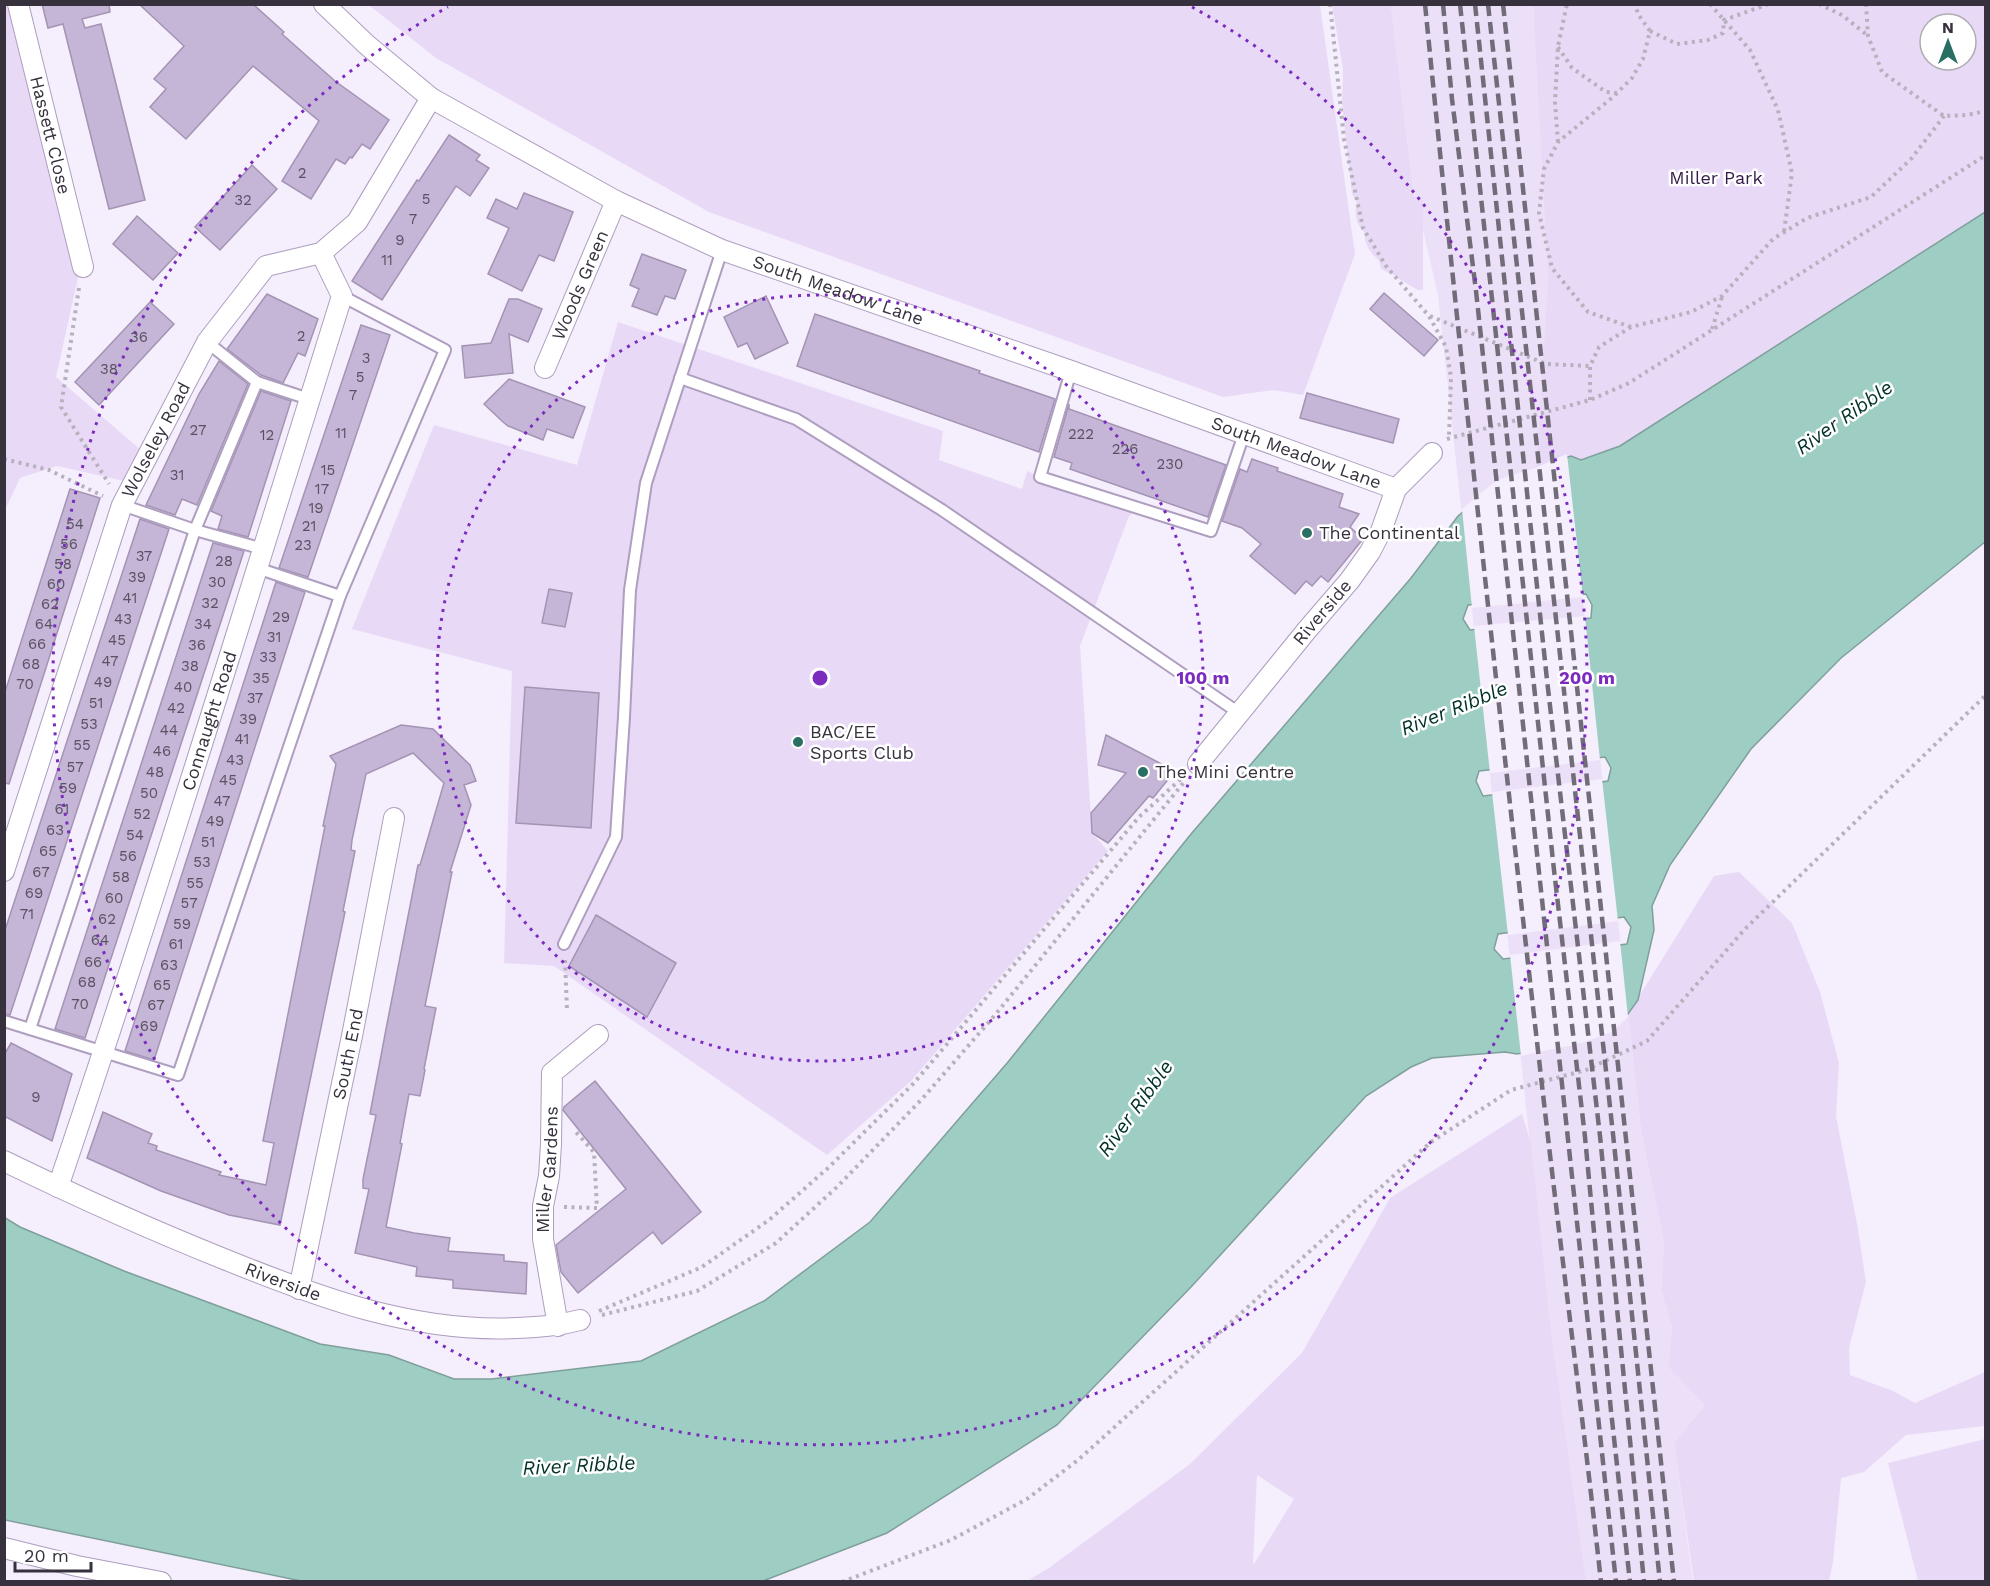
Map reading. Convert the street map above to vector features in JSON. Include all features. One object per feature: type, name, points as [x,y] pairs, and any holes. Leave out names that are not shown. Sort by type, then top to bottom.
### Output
[{"type":"street","name":"Hassett Close","points":[[18,4],[83,267]]},
{"type":"street","name":"South Meadow Lane","points":[[324,4],[367,45],[431,98],[616,201],[722,250],[1071,371],[1396,489]]},
{"type":"street","name":"Wolseley Road","points":[[4,870],[122,505],[207,342],[266,266],[321,253],[357,222],[431,98]]},
{"type":"street","name":"Woods Green","points":[[545,368],[616,201]]},
{"type":"street","points":[[321,253],[342,296]]},
{"type":"street","name":"Connaught Road","points":[[58,1187],[104,1051],[258,568],[342,296]]},
{"type":"street","name":"Riverside","points":[[1198,764],[1350,580],[1382,531],[1396,489],[1432,453]]},
{"type":"street","name":"South End","points":[[299,1289],[352,1036],[394,818]]},
{"type":"street","name":"Miller Gardens","points":[[558,1326],[543,1239],[543,1206],[549,1169],[552,1073],[598,1035]]},
{"type":"street","name":"Riverside","points":[[4,1161],[176,1240],[299,1289],[373,1311],[437,1325],[482,1329],[558,1326],[580,1320]]},
{"type":"street","points":[[4,1548],[73,1574],[161,1581]]},
{"type":"lane","points":[[564,944],[616,837],[630,590],[646,483],[722,250]]},
{"type":"lane","points":[[4,1021],[178,1075],[340,596],[445,350],[342,296]]},
{"type":"lane","points":[[207,342],[257,382],[309,399]]},
{"type":"lane","points":[[1071,371],[1040,477],[1211,531],[1244,434]]},
{"type":"lane","points":[[680,378],[796,419],[942,510],[1239,713]]},
{"type":"lane","points":[[30,1029],[195,530],[257,382]]},
{"type":"lane","points":[[122,505],[195,530],[262,549]]},
{"type":"lane","points":[[258,568],[340,596]]},
{"type":"path","points":[[1330,4],[1344,139],[1363,228],[1386,266],[1429,316],[1446,347],[1451,377],[1449,437],[1590,400],[1629,383],[1986,155]]},
{"type":"path","points":[[1558,142],[1555,102],[1558,46],[1567,4]]},
{"type":"path","points":[[1635,4],[1638,14],[1650,31],[1677,44],[1708,40],[1723,33],[1724,20]]},
{"type":"path","points":[[1710,4],[1750,50],[1778,110],[1792,173],[1784,232]]},
{"type":"path","points":[[1724,20],[1769,4]]},
{"type":"path","points":[[1819,4],[1842,15],[1868,36]]},
{"type":"path","points":[[1866,4],[1868,36],[1882,72],[1944,116],[1986,111]]},
{"type":"path","points":[[1631,327],[1588,312],[1552,268],[1539,213],[1544,169],[1558,142],[1632,78],[1643,59],[1650,31]]},
{"type":"path","points":[[1558,46],[1572,68],[1606,93],[1617,93]]},
{"type":"path","points":[[1590,400],[1590,366],[1599,347],[1631,327],[1691,312],[1722,296],[1773,239],[1806,218],[1871,198],[1911,159],[1944,116]]},
{"type":"path","points":[[83,267],[61,408],[122,505]]},
{"type":"path","points":[[1712,329],[1722,296]]},
{"type":"path","points":[[1429,316],[1546,364],[1590,366]]},
{"type":"path","points":[[4,459],[49,470],[122,505]]},
{"type":"path","points":[[842,1581],[951,1540],[1027,1499],[1078,1460],[1431,1142],[1511,1090],[1586,1070],[1647,1041],[1745,929],[1986,695]]},
{"type":"path","points":[[580,1320],[639,1292],[702,1267],[768,1220],[822,1174],[914,1083],[1139,817],[1198,764]]},
{"type":"path","points":[[580,1320],[697,1291],[776,1243],[838,1186],[922,1099],[995,1015],[1198,764]]},
{"type":"path","points":[[564,944],[567,1010]]},
{"type":"path","points":[[543,1206],[597,1208],[594,1152],[572,1127]]},
{"type":"shaded area","points":[[1391,5],[1533,5],[1548,283],[1641,1131],[1664,1242],[1661,1290],[1672,1328],[1668,1367],[1705,1405],[1674,1443],[1693,1581],[1383,1581],[1536,1199],[1438,295],[1413,186]]},
{"type":"green space","points":[[13,4],[79,273],[56,377],[142,451],[129,482],[57,466],[20,478],[5,510],[4,5]]},
{"type":"green space","points":[[371,5],[1320,5],[1355,254],[1303,395],[1273,390],[1223,397],[709,212],[436,58]]},
{"type":"green space","points":[[1332,5],[1391,5],[1414,196],[1423,200],[1423,290],[1418,290],[1381,269],[1379,260],[1368,248],[1364,232],[1357,222],[1357,203],[1352,194],[1342,103],[1343,69]]},
{"type":"green space","name":"Miller Park","points":[[1533,5],[1985,5],[1985,212],[1620,446],[1581,460],[1571,456],[1536,471],[1548,283]]},
{"type":"green space","name":"BAC/EE Sports Club","points":[[618,322],[943,431],[939,460],[1022,489],[1027,471],[1138,510],[1129,516],[1080,646],[1092,833],[1108,851],[911,1081],[827,1155],[554,966],[504,963],[512,671],[352,629],[434,425],[577,465]]},
{"type":"green space","points":[[1739,872],[1792,923],[1820,992],[1839,1063],[1836,1116],[1866,1282],[1849,1348],[1850,1375],[1893,1391],[1915,1403],[1985,1372],[1985,1426],[1906,1435],[1864,1472],[1841,1478],[1829,1581],[1694,1581],[1674,1443],[1705,1405],[1668,1367],[1672,1328],[1661,1290],[1664,1242],[1641,1131],[1628,1014],[1714,876]]},
{"type":"green space","points":[[1522,1114],[1531,1143],[1551,1332],[1586,1581],[1027,1581],[1049,1568],[1190,1464],[1302,1353],[1390,1198]],"holes":[[[1257,1475],[1294,1499],[1254,1564]]]},
{"type":"green space","points":[[1985,1439],[1985,1581],[1918,1581],[1888,1463]]},
{"type":"water","name":"River Ribble","points":[[1985,212],[1985,542],[1841,658],[1751,749],[1670,865],[1652,906],[1654,930],[1638,1000],[1628,1014],[1559,1046],[1517,1054],[1505,1052],[1432,1058],[1411,1067],[1366,1096],[1191,1287],[1057,1425],[887,1533],[763,1581],[306,1582],[5,1520],[4,1217],[20,1227],[124,1271],[320,1344],[389,1355],[454,1379],[492,1379],[641,1361],[764,1301],[870,1222],[1008,1062],[1191,834],[1411,578],[1458,516],[1499,483],[1571,456],[1581,460],[1620,446]],"holes":[[[1586,594],[1592,605],[1591,618],[1470,630],[1463,619],[1468,605]],[[1605,757],[1611,768],[1608,781],[1483,796],[1476,781],[1479,771]],[[1624,917],[1631,927],[1627,944],[1503,959],[1494,949],[1498,934]]]},
{"type":"pier","points":[[1567,454],[1583,597],[1472,608],[1462,509],[1497,480],[1535,468]]},
{"type":"pier","points":[[1585,616],[1600,760],[1490,773],[1474,626]]},
{"type":"pier","points":[[1602,779],[1618,921],[1508,935],[1492,792]]},
{"type":"pier","points":[[1620,941],[1628,1017],[1612,1032],[1582,1043],[1521,1056],[1510,955]]},
{"type":"building","points":[[42,4],[109,4],[110,12],[82,19],[85,28],[101,24],[145,200],[109,209],[63,24],[48,28]]},
{"type":"building","points":[[139,4],[253,4],[284,32],[282,34],[335,81],[389,120],[370,149],[362,144],[345,164],[336,159],[311,199],[282,181],[319,121],[253,66],[186,139],[150,107],[166,89],[154,79],[184,46]]},
{"type":"building","points":[[449,135],[480,155],[476,160],[489,168],[470,196],[456,186],[382,300],[352,281]]},
{"type":"building","points":[[252,165],[277,189],[220,250],[195,227]]},
{"type":"building","points":[[524,193],[573,212],[554,261],[539,255],[522,291],[488,274],[509,228],[487,218],[496,199],[517,209]]},
{"type":"building","points":[[137,216],[178,253],[153,280],[113,244]]},
{"type":"building","points":[[642,254],[686,270],[675,299],[665,296],[657,315],[632,306],[639,289],[630,285]]},
{"type":"building","points":[[1384,293],[1438,340],[1424,356],[1370,309]]},
{"type":"building","points":[[267,294],[318,319],[305,356],[298,353],[283,383],[261,375],[227,349]]},
{"type":"building","points":[[766,296],[788,343],[755,359],[747,343],[738,347],[724,317]]},
{"type":"building","points":[[509,299],[518,299],[542,309],[528,342],[509,334],[513,373],[465,378],[462,346],[491,343]]},
{"type":"building","points":[[150,302],[174,324],[99,405],[75,382]]},
{"type":"building","points":[[815,314],[1055,399],[1039,452],[797,366]]},
{"type":"building","points":[[361,325],[390,335],[308,577],[279,568]]},
{"type":"building","points":[[219,361],[248,384],[197,505],[182,499],[175,515],[146,505],[199,394]]},
{"type":"building","points":[[509,379],[585,407],[573,438],[547,429],[543,440],[503,422],[484,404]]},
{"type":"building","points":[[261,391],[291,401],[248,537],[218,529],[222,516],[211,511]]},
{"type":"building","points":[[1307,393],[1399,419],[1393,443],[1300,418]]},
{"type":"building","points":[[1069,404],[1069,409],[1226,465],[1208,517],[1070,469],[1072,463],[1054,457]]},
{"type":"building","name":"The Continental","points":[[1252,459],[1278,468],[1277,471],[1343,494],[1339,507],[1359,514],[1350,527],[1363,539],[1328,582],[1321,576],[1312,586],[1306,581],[1295,594],[1250,556],[1261,544],[1242,528],[1222,521],[1240,469],[1247,472]]},
{"type":"building","points":[[70,489],[100,498],[9,784],[4,783],[4,695]]},
{"type":"building","points":[[140,519],[169,529],[10,1015],[4,1014],[4,933]]},
{"type":"building","points":[[213,543],[244,551],[85,1038],[55,1029]]},
{"type":"building","points":[[276,582],[305,592],[154,1060],[125,1051]]},
{"type":"building","points":[[549,589],[572,593],[565,627],[542,623]]},
{"type":"building","points":[[525,687],[599,693],[591,828],[516,823]]},
{"type":"building","points":[[401,725],[433,729],[470,765],[476,781],[464,785],[471,805],[450,872],[452,872],[425,1006],[436,1008],[420,1096],[409,1094],[386,1227],[450,1238],[448,1251],[504,1255],[504,1261],[527,1263],[526,1294],[453,1288],[453,1280],[416,1276],[417,1267],[355,1253],[369,1189],[363,1188],[363,1179],[376,1115],[370,1114],[387,1024],[418,865],[420,865],[444,783],[413,753],[366,774],[352,840],[351,850],[355,851],[343,911],[345,912],[280,1225],[229,1215],[161,1191],[87,1158],[103,1112],[152,1134],[148,1143],[157,1146],[156,1150],[221,1172],[219,1175],[266,1185],[274,1143],[263,1141],[336,764],[330,756]]},
{"type":"building","points":[[1106,735],[1175,771],[1153,798],[1149,796],[1108,843],[1092,833],[1091,813],[1126,773],[1098,765]]},
{"type":"building","points":[[596,915],[676,963],[647,1017],[569,966]]},
{"type":"building","points":[[11,1043],[72,1074],[52,1141],[4,1116],[4,1055]]},
{"type":"building","points":[[595,1081],[701,1212],[662,1244],[653,1232],[578,1293],[561,1272],[556,1245],[626,1189],[563,1110]]},
{"type":"railway","points":[[1425,4],[1500,718],[1601,1582]]},
{"type":"railway","points":[[1443,4],[1616,1582]]},
{"type":"railway","points":[[1460,4],[1585,1137],[1630,1582]]},
{"type":"railway","points":[[1475,4],[1547,680],[1600,1136],[1644,1582]]},
{"type":"railway","points":[[1488,4],[1613,1134],[1660,1582]]},
{"type":"railway","points":[[1503,4],[1674,1582]]},
{"type":"place","name":"The Continental","points":[[1307,533]]},
{"type":"place","name":"BAC/EE Sports Club","points":[[798,742]]},
{"type":"place","name":"The Mini Centre","points":[[1143,772]]}]
